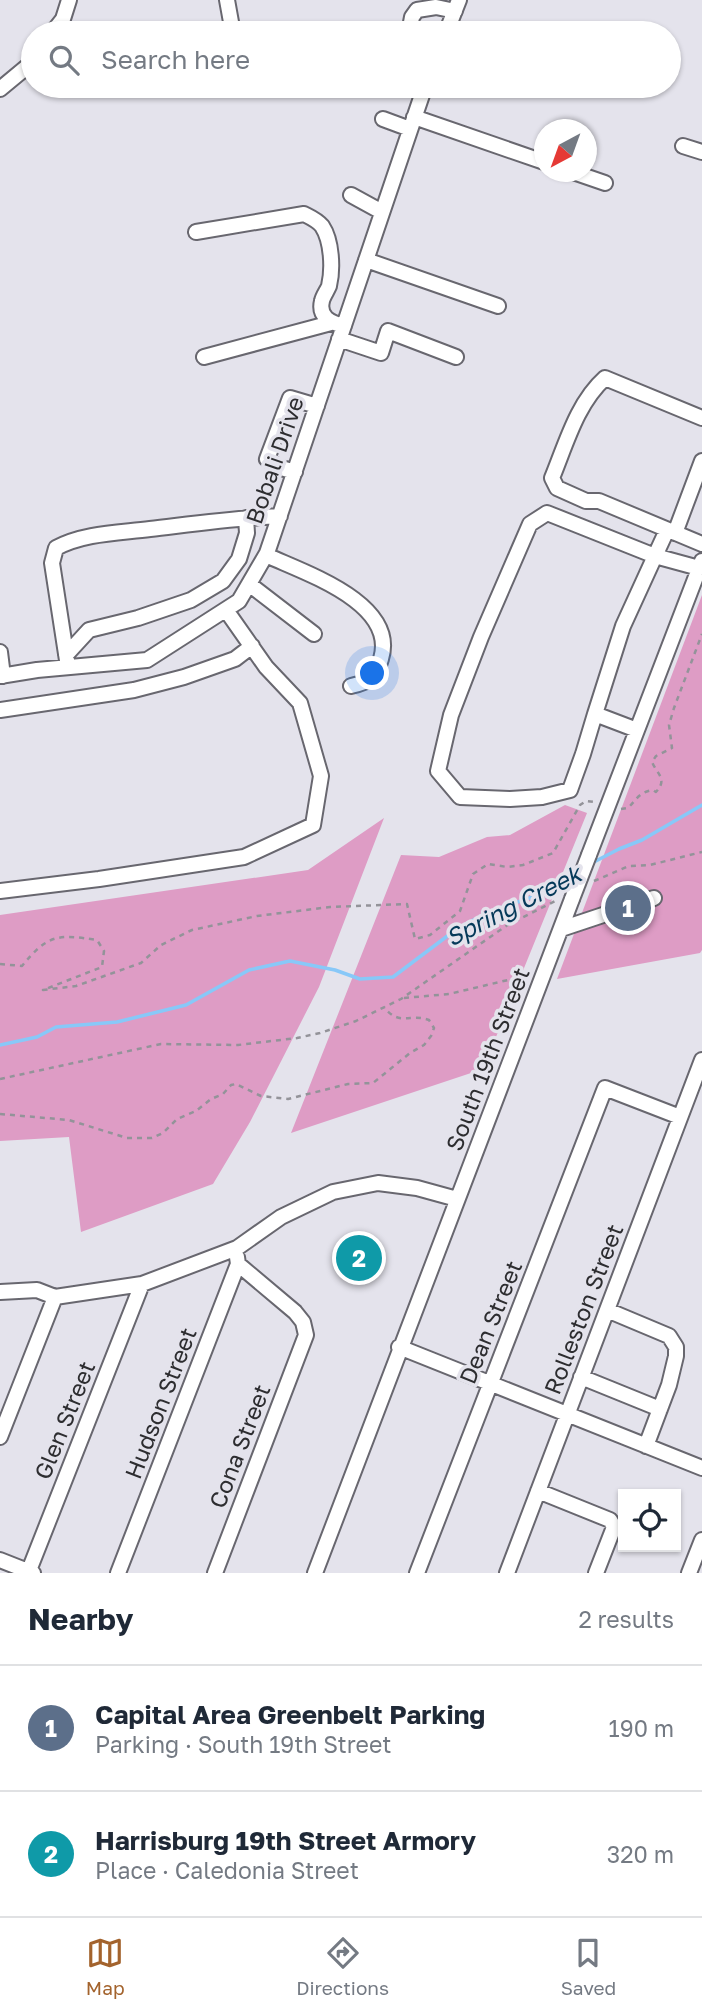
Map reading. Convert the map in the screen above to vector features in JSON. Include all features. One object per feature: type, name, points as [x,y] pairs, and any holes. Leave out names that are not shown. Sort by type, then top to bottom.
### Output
[{"type":"street","points":[[61,21],[69,0]]},
{"type":"street","points":[[227,0],[231,21]]},
{"type":"street","points":[[411,21],[417,10],[436,4],[457,5]]},
{"type":"street","points":[[0,89],[21,71]]},
{"type":"street","name":"Bobali Drive","points":[[2,676],[67,661],[147,660],[239,601],[266,555],[317,406],[338,329],[366,260],[421,98]]},
{"type":"street","points":[[383,119],[412,123],[534,159]]},
{"type":"street","points":[[683,146],[702,152]]},
{"type":"street","points":[[597,180],[606,183]]},
{"type":"street","points":[[351,195],[382,212]]},
{"type":"street","points":[[196,232],[304,214],[323,227],[328,241],[331,268],[328,288],[321,301],[326,319],[338,329],[381,353],[388,331],[456,356]]},
{"type":"street","points":[[366,260],[498,306]]},
{"type":"street","points":[[204,356],[338,329]]},
{"type":"street","points":[[702,418],[605,379],[595,387],[583,404],[552,478],[557,488],[586,501],[599,501],[702,544]]},
{"type":"street","points":[[295,472],[278,467],[267,459],[290,398],[317,406]]},
{"type":"street","points":[[701,565],[656,556],[547,513],[530,524],[451,715],[438,771],[460,797],[542,797],[570,790],[623,626],[656,556],[671,531],[702,461]]},
{"type":"street","points":[[67,661],[52,564],[56,548],[70,540],[102,535],[279,516]]},
{"type":"street","points":[[67,661],[89,630],[138,618],[191,600],[223,581],[239,559],[247,533],[246,518]]},
{"type":"street","points":[[266,555],[342,591],[375,619],[382,634],[384,650],[378,670],[367,682],[351,686]]},
{"type":"street","name":"South 19th Street","points":[[315,1573],[399,1347],[561,929],[568,898],[589,855],[701,565]]},
{"type":"street","points":[[249,584],[314,634]]},
{"type":"street","points":[[0,891],[244,857],[313,825],[321,776],[300,703],[267,667],[226,610]]},
{"type":"street","points":[[0,710],[147,687],[235,659],[252,646]]},
{"type":"street","points":[[0,652],[2,676]]},
{"type":"street","points":[[595,714],[637,730]]},
{"type":"street","points":[[561,929],[654,898]]},
{"type":"street","name":"Rolleston Street","points":[[507,1573],[702,1060]]},
{"type":"street","name":"Dean Street","points":[[417,1573],[605,1088],[680,1117]]},
{"type":"street","points":[[0,1292],[37,1290],[55,1297],[142,1284],[237,1248],[281,1217],[333,1192],[378,1183],[417,1188],[457,1199]]},
{"type":"street","name":"Hudson Street","points":[[118,1573],[238,1264],[237,1248]]},
{"type":"street","name":"Cona Street","points":[[215,1573],[306,1335],[303,1322],[295,1312],[238,1264]]},
{"type":"street","name":"Glen Street","points":[[30,1572],[142,1284]]},
{"type":"street","points":[[0,1437],[55,1297]]},
{"type":"street","points":[[607,1310],[669,1336],[676,1347],[669,1385],[646,1446]]},
{"type":"street","points":[[399,1347],[702,1468]]},
{"type":"street","points":[[581,1377],[660,1409]]},
{"type":"street","points":[[537,1492],[610,1520],[614,1527],[596,1573]]},
{"type":"street","points":[[689,1573],[702,1540]]},
{"type":"street","points":[[0,1560],[30,1572]]},
{"type":"path","points":[[0,964],[22,966],[38,946],[65,935],[97,940],[104,951],[102,967],[43,990],[76,986],[141,963],[161,945],[192,930],[257,916],[330,907],[407,904],[415,939],[430,935],[460,911],[473,874],[488,864],[507,867],[523,865],[553,853],[580,805],[586,801],[624,809],[641,793],[653,790],[656,792],[660,788],[662,776],[652,762],[660,753],[672,748],[669,725],[702,635]]},
{"type":"path","points":[[588,884],[629,866],[650,865],[702,852]]},
{"type":"path","points":[[0,1079],[161,1044],[238,1045],[320,1033],[356,1021],[401,999],[506,926],[568,898]]},
{"type":"path","points":[[401,999],[449,994],[544,972]]},
{"type":"path","points":[[0,1114],[69,1120],[127,1139],[152,1138],[163,1133],[177,1119],[223,1094],[231,1085],[236,1084],[261,1096],[288,1099],[348,1084],[373,1083],[424,1045],[434,1028],[429,1020],[421,1017],[398,1018],[389,1014],[384,1007]]},
{"type":"shaded area","points":[[702,595],[702,950],[700,953],[557,979]]},
{"type":"shaded area","points":[[565,805],[587,813],[483,1069],[291,1133],[401,855],[439,857],[487,837],[510,835]]},
{"type":"shaded area","points":[[384,818],[319,987],[250,1122],[213,1184],[81,1232],[69,1137],[0,1141],[0,915],[308,870]]},
{"type":"waterway","name":"Spring Creek","points":[[590,864],[642,840],[702,805]]},
{"type":"waterway","name":"Spring Creek","points":[[0,1045],[37,1037],[56,1027],[117,1022],[186,1005],[249,970],[290,961],[335,970],[360,979],[393,977],[458,928],[489,912],[535,896],[577,871]]},
{"type":"place","name":"Capital Area Greenbelt Parking","points":[[628,908]]},
{"type":"place","name":"Harrisburg 19th Street Armory","points":[[359,1258]]}]
